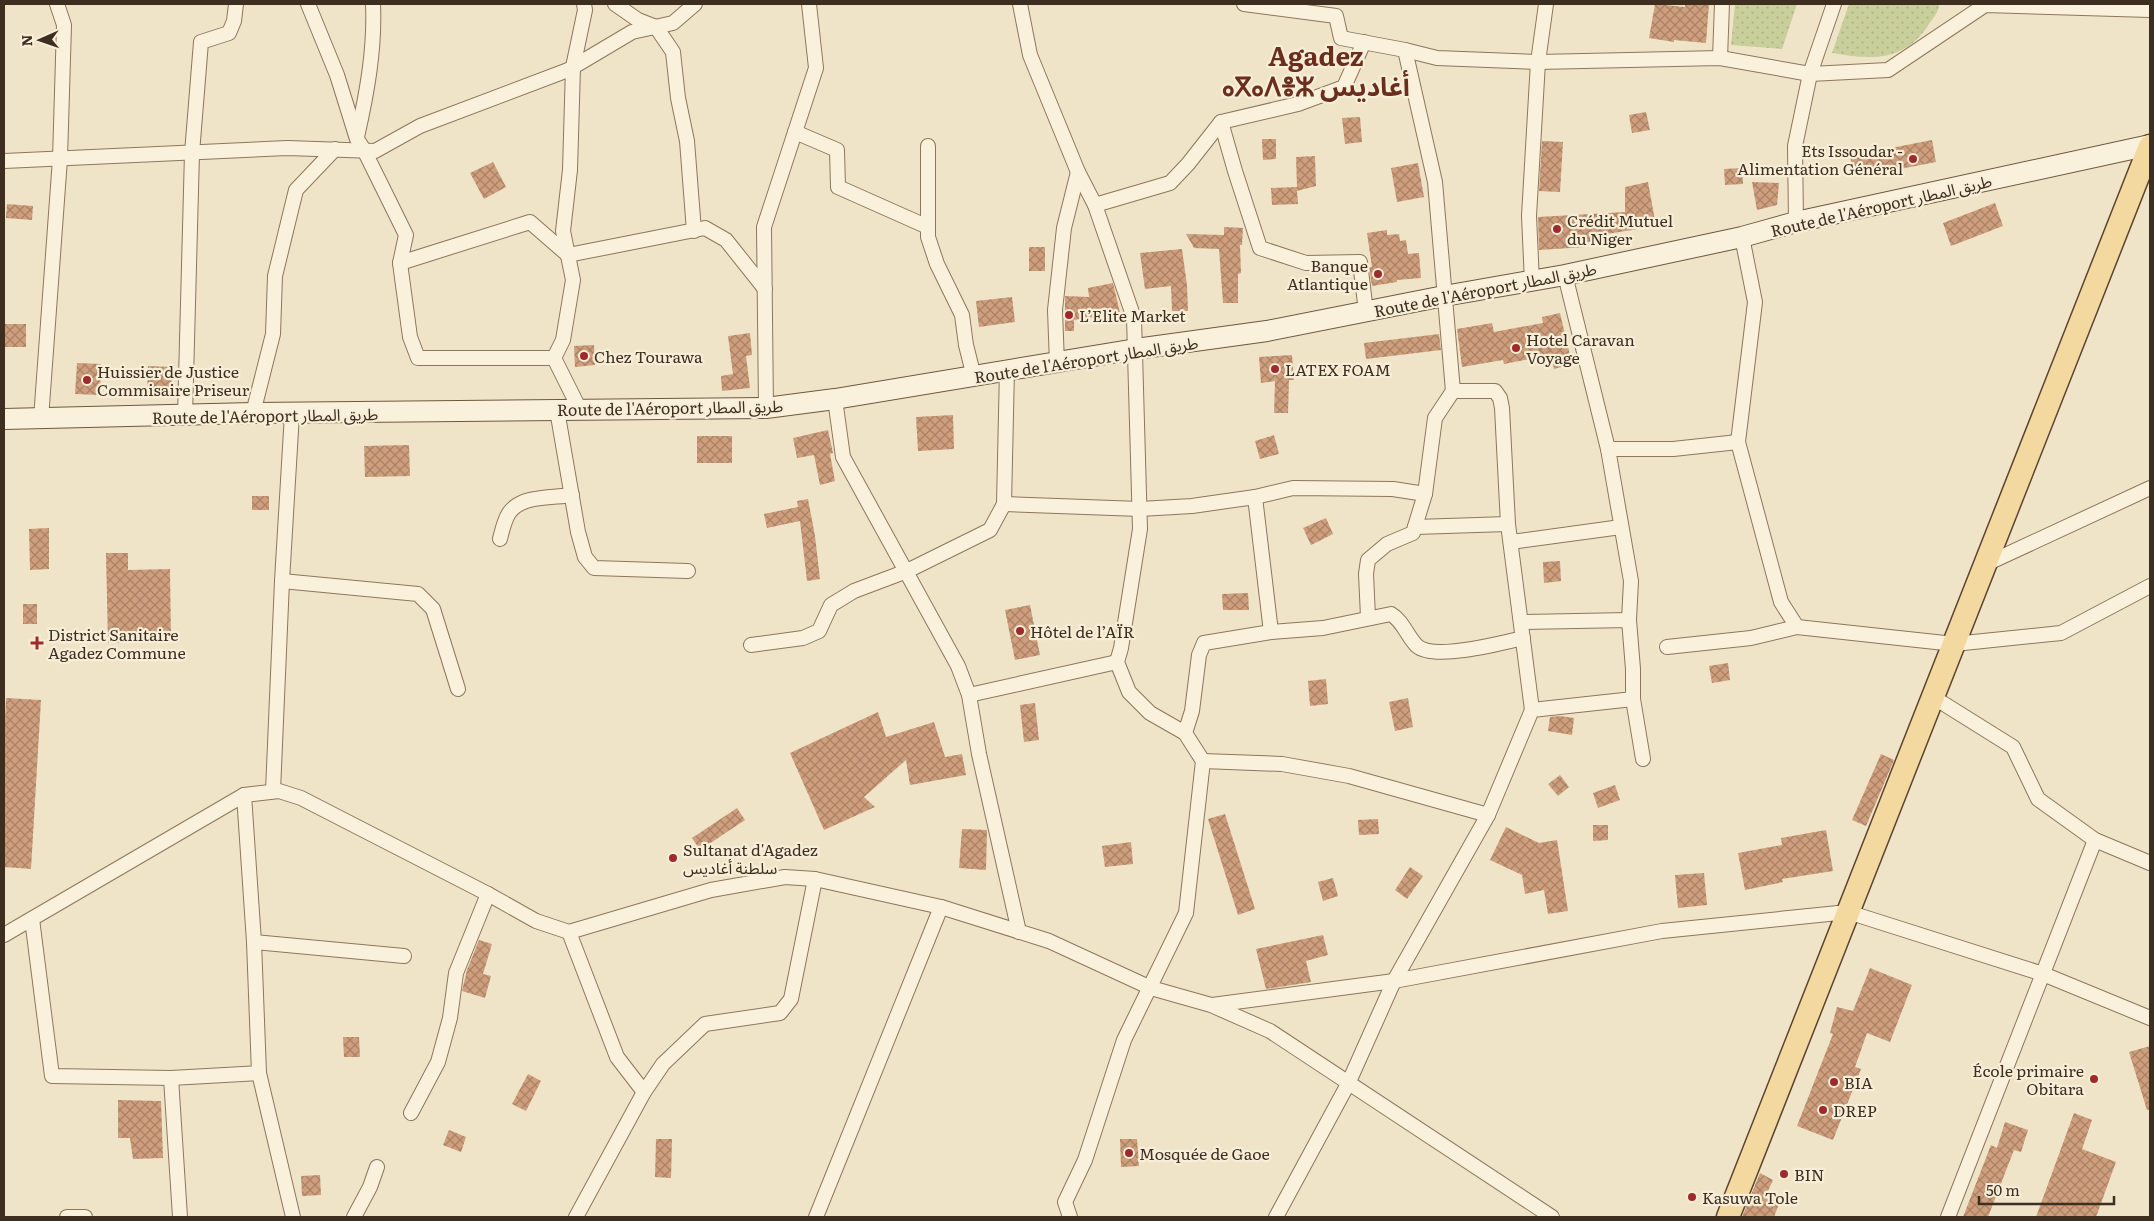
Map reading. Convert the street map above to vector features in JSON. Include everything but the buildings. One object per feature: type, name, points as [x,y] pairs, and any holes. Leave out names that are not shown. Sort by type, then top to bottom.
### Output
[{"type":"main road","name":"Route de l'Aéroport طريق المطار","points":[[4,419],[766,408],[835,399],[1007,369],[1057,364],[1136,349],[1267,331],[1444,296],[1532,282],[1742,237],[1796,222],[2150,146]]},
{"type":"main road","points":[[1728,1217],[2150,146]]},
{"type":"street","points":[[41,419],[60,159],[64,26],[57,4]]},
{"type":"street","points":[[185,416],[192,153],[201,42],[229,33],[234,21],[236,4]]},
{"type":"street","points":[[308,4],[337,75],[360,145],[406,235],[400,263],[410,338],[418,358],[554,358]]},
{"type":"street","points":[[360,145],[371,54],[373,4]]},
{"type":"street","points":[[554,358],[563,340],[573,280],[563,231],[570,170],[573,67],[586,10],[584,4]]},
{"type":"street","points":[[615,4],[638,20],[656,27],[673,52],[678,98],[687,141],[694,231]]},
{"type":"street","points":[[4,161],[287,148],[336,149],[360,145],[375,151],[420,126],[573,67],[632,32],[673,23],[695,4]]},
{"type":"street","points":[[766,408],[764,227],[816,68],[809,4]]},
{"type":"street","points":[[1020,4],[1030,55],[1078,172],[1095,204],[1134,318],[1140,529],[1122,648],[1117,662],[1129,692],[1150,713],[1185,732],[1203,762],[1186,914],[1124,1040],[1085,1160],[1064,1202],[1070,1217]]},
{"type":"street","points":[[1244,4],[1336,16],[1341,38],[1437,58],[1538,62],[1720,58],[1810,74],[1888,70],[1985,5],[2150,10]]},
{"type":"street","points":[[1532,282],[1529,216],[1538,62],[1546,4]]},
{"type":"street","points":[[1720,58],[1722,4]]},
{"type":"street","points":[[1796,222],[1795,146],[1810,74],[1834,4]]},
{"type":"street","points":[[1095,204],[1170,183],[1188,164],[1221,122],[1298,104],[1344,87],[1364,42]]},
{"type":"street","points":[[1368,618],[1366,574],[1368,560],[1387,544],[1413,533],[1425,494],[1435,418],[1452,391],[1435,182],[1404,50]]},
{"type":"street","points":[[1221,122],[1260,248],[1306,264],[1360,262],[1366,312]]},
{"type":"street","points":[[795,132],[837,150],[838,187],[928,227]]},
{"type":"street","points":[[928,146],[928,237],[937,264],[962,315],[966,345],[974,376]]},
{"type":"street","points":[[253,414],[273,334],[275,276],[296,190],[336,149]]},
{"type":"street","points":[[1057,364],[1056,310],[1064,228],[1078,172]]},
{"type":"street","points":[[400,263],[530,222],[568,255]]},
{"type":"street","points":[[568,255],[705,228],[726,240],[765,289]]},
{"type":"street","points":[[1742,237],[1755,302],[1738,442],[1780,602],[1797,627]]},
{"type":"street","points":[[1565,275],[1608,449],[1631,581],[1629,620],[1633,698],[1643,759]]},
{"type":"street","points":[[554,358],[580,410]]},
{"type":"street","points":[[751,645],[802,638],[819,631],[832,605],[854,591],[907,571],[990,530],[1004,504],[1007,369]]},
{"type":"street","points":[[1276,1217],[1348,1084],[1394,981],[1488,815],[1532,710],[1508,524],[1500,398],[1494,391],[1452,391]]},
{"type":"street","points":[[835,399],[843,457],[958,666],[969,695],[978,754],[1019,932]]},
{"type":"street","points":[[557,410],[585,557],[594,568],[688,572]]},
{"type":"street","points":[[273,791],[282,581],[292,414]]},
{"type":"street","points":[[1608,449],[1673,448],[1738,442]]},
{"type":"street","points":[[1004,504],[1140,509],[1192,506],[1255,497],[1293,488],[1393,489],[1425,494]]},
{"type":"street","points":[[1984,565],[2150,488]]},
{"type":"street","points":[[500,539],[505,520],[514,506],[526,501],[572,495]]},
{"type":"street","points":[[1255,497],[1271,632]]},
{"type":"street","points":[[1415,527],[1508,524]]},
{"type":"street","points":[[1511,542],[1621,527]]},
{"type":"street","points":[[282,581],[418,594],[433,609],[458,689]]},
{"type":"street","points":[[1667,647],[1751,638],[1797,627],[1954,644],[2061,632],[2150,586]]},
{"type":"street","points":[[1185,732],[1192,711],[1199,656],[1204,643],[1271,632],[1323,628],[1390,614],[1396,617],[1418,647],[1428,652],[1463,651],[1523,638]]},
{"type":"street","points":[[1521,622],[1629,620]]},
{"type":"street","points":[[969,695],[1117,662]]},
{"type":"street","points":[[1933,697],[2013,747],[2038,798],[2095,840],[2150,863]]},
{"type":"street","points":[[1532,710],[1633,698]]},
{"type":"street","points":[[1203,762],[1282,764],[1349,776],[1488,815]]},
{"type":"street","points":[[4,935],[244,795],[273,791],[301,798],[488,894],[536,921],[569,932],[711,890],[785,877],[815,879],[941,907],[1050,941],[1151,988],[1211,1005],[1270,1031],[1552,1217]]},
{"type":"street","points":[[244,795],[254,942],[259,1074],[293,1217]]},
{"type":"street","points":[[1948,1217],[2095,840]]},
{"type":"street","points":[[576,1217],[644,1092],[663,1064],[706,1024],[780,1013],[791,999],[815,879]]},
{"type":"street","points":[[411,1113],[438,1062],[450,1018],[456,973],[488,894]]},
{"type":"street","points":[[816,1217],[941,907]]},
{"type":"street","points":[[1211,1005],[1394,981],[1662,931],[1848,912],[2043,974],[2150,1018]]},
{"type":"street","points":[[32,918],[52,1076],[171,1078],[259,1074]]},
{"type":"street","points":[[569,932],[617,1057],[644,1092]]},
{"type":"street","points":[[254,942],[404,956]]},
{"type":"street","points":[[171,1078],[180,1217]]},
{"type":"street","points":[[354,1217],[370,1187],[377,1167]]},
{"type":"street","points":[[67,1217],[84,1217]]},
{"type":"green space","points":[[1735,4],[1797,4],[1782,49],[1731,45]]},
{"type":"green space","points":[[1849,4],[1939,4],[1934,17],[1920,36],[1909,46],[1898,52],[1886,55],[1861,57],[1832,53]]},
{"type":"place","name":"Ets Issoudar - Alimentation Général","points":[[1913,159]]},
{"type":"place","name":"Crédit Mutuel du Niger","points":[[1557,229]]},
{"type":"place","name":"Banque Atlantique","points":[[1378,274]]},
{"type":"place","name":"L’Elite Market","points":[[1069,315]]},
{"type":"place","name":"Hotel Caravan Voyage","points":[[1516,348]]},
{"type":"place","name":"Chez Tourawa","points":[[584,356]]},
{"type":"place","name":"LATEX FOAM","points":[[1275,369]]},
{"type":"place","name":"Huissier de Justice Commisaire Priseur","points":[[87,380]]},
{"type":"place","name":"Hôtel de l’AÏR","points":[[1020,631]]},
{"type":"place","name":"District Sanitaire Agadez Commune","points":[[37,643]]},
{"type":"place","name":"Sultanat d'Agadez سلطنة أغاديس","points":[[673,858]]},
{"type":"place","name":"École primaire Obitara","points":[[2094,1079]]},
{"type":"place","name":"BIA","points":[[1834,1082]]},
{"type":"place","name":"DREP","points":[[1823,1110]]},
{"type":"place","name":"Mosquée de Gaoe","points":[[1129,1153]]},
{"type":"place","name":"BIN","points":[[1784,1174]]},
{"type":"place","name":"Kasuwa Tole","points":[[1692,1197]]},
{"type":"district","name":"Agadez ⴰⴳⴰⴷⴻⵣ أغاديس","points":[[1316,69]]}]
